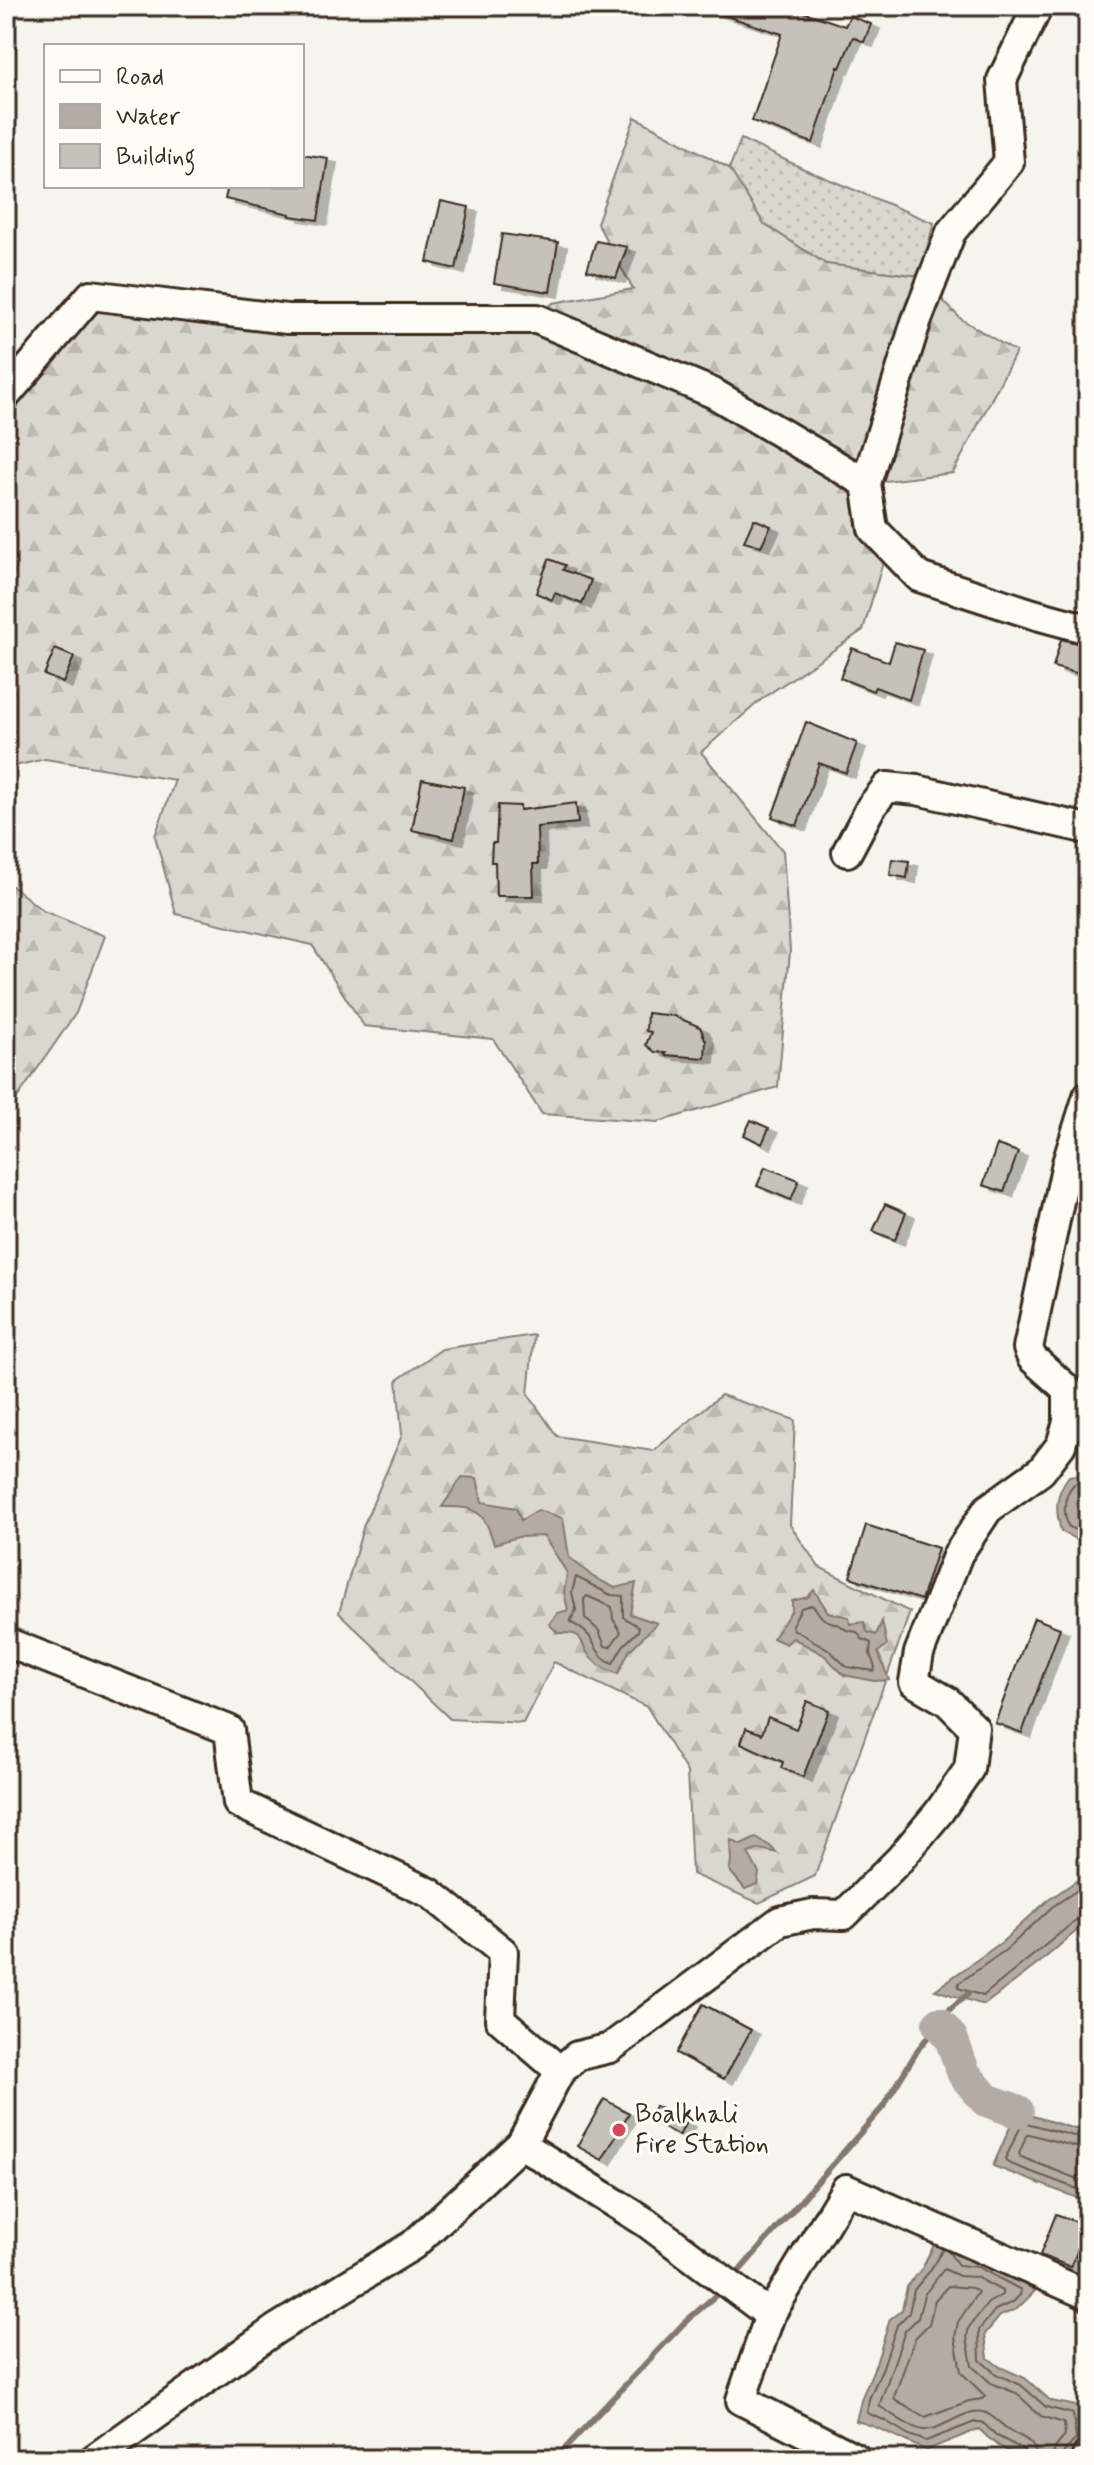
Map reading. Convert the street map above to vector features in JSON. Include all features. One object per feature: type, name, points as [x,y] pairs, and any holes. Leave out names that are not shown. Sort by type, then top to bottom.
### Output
[{"type":"street","points":[[1038,6],[1002,80],[1009,162],[951,232],[916,322],[866,483],[873,529],[919,577],[1088,629]]},
{"type":"street","points":[[6,395],[91,295],[287,319],[537,319],[713,393],[866,483]]},
{"type":"street","points":[[847,852],[871,807],[887,787],[917,790],[1088,829]]},
{"type":"street","points":[[94,2459],[276,2329],[413,2245],[521,2144],[560,2071],[577,2056],[610,2048],[780,1921],[813,1914],[844,1915],[900,1859],[939,1812],[969,1769],[974,1728],[947,1701],[914,1682],[919,1653],[958,1554],[988,1509],[1041,1471],[1061,1445],[1065,1433],[1068,1390],[1032,1358],[1028,1348],[1067,1163],[1088,1096]]},
{"type":"street","points":[[6,1642],[229,1730],[238,1803],[430,1893],[503,1952],[500,2019],[560,2071]]},
{"type":"street","points":[[521,2144],[647,2223],[770,2315]]},
{"type":"street","points":[[857,2459],[741,2400],[770,2315],[846,2189],[1088,2295]]},
{"type":"green space","points":[[635,117],[729,168],[764,224],[826,264],[919,276],[961,319],[1016,352],[953,473],[867,483],[888,545],[863,630],[763,698],[701,752],[783,851],[790,951],[778,1087],[658,1122],[542,1114],[493,1039],[364,1026],[312,945],[176,914],[155,836],[175,780],[45,759],[6,768],[6,395],[91,295],[537,319],[553,303],[633,289],[597,223]]},
{"type":"green space","points":[[741,139],[934,223],[919,276],[826,264],[764,224],[729,169]]},
{"type":"green space","points":[[6,881],[43,911],[105,936],[76,1013],[6,1114]]},
{"type":"green space","points":[[534,1335],[528,1394],[557,1436],[653,1451],[721,1395],[795,1420],[790,1525],[819,1567],[910,1612],[815,1876],[759,1903],[692,1874],[687,1772],[647,1707],[554,1662],[523,1723],[450,1719],[339,1613],[364,1524],[402,1435],[397,1380],[442,1349]]},
{"type":"water","points":[[1088,1474],[1088,1546],[1061,1531],[1057,1509],[1061,1489],[1069,1476]]},
{"type":"water","points":[[462,1477],[477,1478],[482,1502],[516,1508],[521,1520],[538,1510],[563,1518],[569,1557],[593,1577],[615,1588],[636,1583],[630,1614],[657,1623],[629,1651],[618,1674],[593,1660],[580,1638],[558,1633],[549,1624],[558,1613],[568,1610],[564,1592],[567,1573],[544,1536],[518,1537],[494,1544],[487,1524],[477,1513],[463,1508],[442,1507]]},
{"type":"water","points":[[814,1590],[828,1612],[849,1617],[850,1624],[864,1622],[867,1632],[876,1635],[882,1621],[887,1645],[878,1652],[889,1680],[874,1681],[844,1675],[824,1655],[793,1638],[786,1644],[773,1638],[792,1610],[792,1601],[808,1597]]},
{"type":"water","points":[[756,1838],[777,1853],[760,1849],[748,1853],[759,1873],[757,1884],[745,1889],[729,1870],[731,1840],[741,1845]]},
{"type":"water","points":[[1088,1873],[1088,1921],[1039,1963],[984,2005],[935,1990],[1002,1942],[1047,1901]]},
{"type":"water","points":[[1017,2111],[1088,2133],[1088,2202],[993,2166]]},
{"type":"water","points":[[939,2235],[950,2240],[962,2258],[992,2264],[1035,2291],[1017,2309],[1000,2316],[985,2334],[988,2358],[1025,2378],[1051,2401],[1082,2407],[1084,2443],[1067,2459],[1041,2459],[1009,2452],[979,2429],[927,2450],[856,2421],[890,2319],[902,2310],[907,2287],[923,2267]]},
{"type":"building","points":[[706,6],[786,6],[845,26],[850,16],[871,24],[864,42],[853,37],[838,67],[813,143],[752,121],[782,34],[705,9]]},
{"type":"building","points":[[304,154],[328,158],[318,220],[225,199],[228,188],[304,188]]},
{"type":"building","points":[[441,201],[469,207],[456,269],[427,262]]},
{"type":"building","points":[[502,234],[558,242],[550,292],[494,283]]},
{"type":"building","points":[[596,241],[627,247],[616,278],[587,270]]},
{"type":"building","points":[[754,519],[771,526],[761,546],[744,541]]},
{"type":"building","points":[[549,559],[565,565],[563,570],[591,580],[582,604],[555,593],[552,600],[536,593]]},
{"type":"building","points":[[1061,639],[1088,646],[1084,675],[1053,667]]},
{"type":"building","points":[[895,642],[923,650],[909,700],[840,678],[852,648],[889,662]]},
{"type":"building","points":[[55,649],[74,657],[63,683],[44,675]]},
{"type":"building","points":[[806,722],[857,743],[846,773],[819,763],[797,826],[772,817]]},
{"type":"building","points":[[422,779],[464,787],[454,839],[412,830]]},
{"type":"building","points":[[576,803],[578,823],[537,827],[538,864],[533,864],[534,896],[496,896],[495,862],[491,862],[492,843],[496,843],[498,805],[520,806],[520,810]]},
{"type":"building","points":[[892,859],[909,861],[907,878],[890,875]]},
{"type":"building","points":[[647,1013],[674,1016],[700,1027],[706,1041],[705,1058],[655,1052],[646,1045],[651,1032],[646,1031]]},
{"type":"building","points":[[751,1120],[769,1128],[762,1144],[744,1135]]},
{"type":"building","points":[[997,1145],[1018,1152],[1004,1192],[983,1185]]},
{"type":"building","points":[[765,1167],[799,1180],[791,1200],[757,1186]]},
{"type":"building","points":[[885,1204],[906,1213],[895,1240],[873,1231]]},
{"type":"building","points":[[866,1525],[938,1548],[921,1600],[850,1577]]},
{"type":"building","points":[[1034,1618],[1060,1628],[1022,1733],[995,1723]]},
{"type":"building","points":[[807,1701],[829,1710],[803,1777],[781,1768],[783,1762],[741,1743],[746,1728],[762,1734],[768,1717],[796,1729]]},
{"type":"building","points":[[703,2004],[751,2030],[724,2079],[676,2053]]},
{"type":"building","points":[[604,2099],[629,2113],[602,2160],[577,2146]]},
{"type":"building","points":[[655,2106],[686,2122],[679,2136],[648,2119]]},
{"type":"building","points":[[1056,2214],[1087,2226],[1071,2267],[1040,2255]]},
{"type":"waterway","points":[[734,2277],[883,2107],[919,2048],[951,2008],[968,1994]]},
{"type":"waterway","points":[[939,2024],[951,2038],[964,2074],[986,2100],[1017,2111]]},
{"type":"waterway","points":[[555,2459],[684,2323],[724,2288]]},
{"type":"place","name":"Boalkhali Fire Station","points":[[619,2130]]}]
